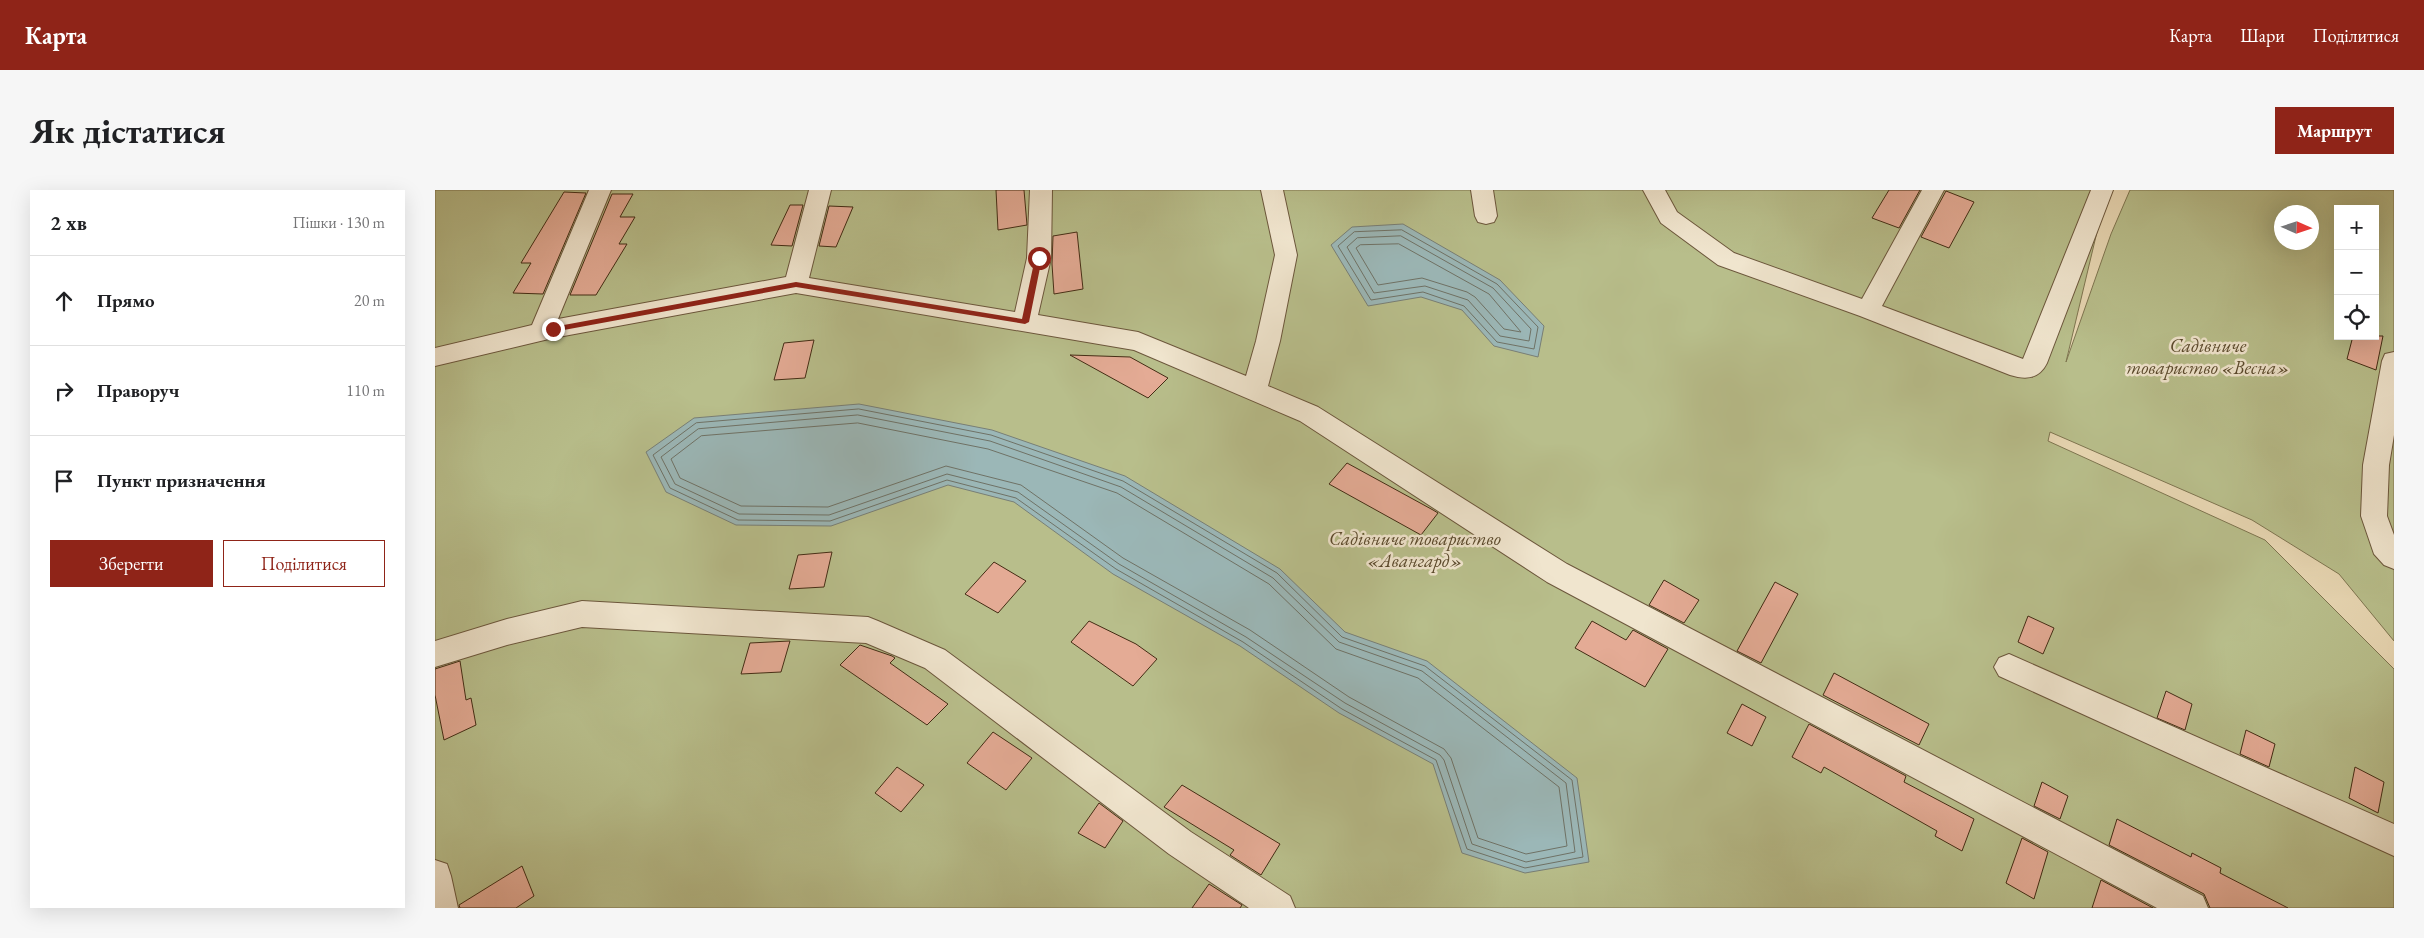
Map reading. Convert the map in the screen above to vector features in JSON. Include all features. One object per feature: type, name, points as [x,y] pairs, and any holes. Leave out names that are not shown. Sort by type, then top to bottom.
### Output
[{"type":"street","points":[[541,332],[600,190]]},
{"type":"street","points":[[796,284],[820,190]]},
{"type":"street","points":[[1025,322],[1039,258],[1041,190]]},
{"type":"street","points":[[1254,390],[1268,341],[1286,255],[1272,190]]},
{"type":"street","points":[[1482,190],[1486,216]]},
{"type":"street","points":[[1653,190],[1669,217],[1726,259],[1868,310],[2019,368],[2028,369],[2035,363],[2102,190]]},
{"type":"street","points":[[1868,310],[1933,190]]},
{"type":"street","points":[[435,357],[541,332],[796,284],[1138,342],[1309,414],[1557,573],[2191,908]]},
{"type":"street","points":[[2394,361],[2376,464],[2374,516],[2384,546],[2394,556]]},
{"type":"street","points":[[435,654],[507,632],[582,614],[868,630],[935,659],[1180,843],[1278,908]]},
{"type":"street","points":[[2009,668],[2394,840]]},
{"type":"street","points":[[435,876],[441,908]]},
{"type":"green space","name":"Садівниче товариство «Авангард»","points":[[435,190],[2107,190],[2066,362],[2111,234],[2130,190],[2394,190],[2394,641],[2339,574],[2252,520],[2050,432],[2048,441],[2265,540],[2394,669],[2394,908],[435,908]]},
{"type":"water","points":[[1403,224],[1500,280],[1544,326],[1538,357],[1494,346],[1462,310],[1421,297],[1368,306],[1331,245],[1352,227]]},
{"type":"water","points":[[859,404],[992,430],[1125,476],[1280,569],[1345,632],[1427,661],[1577,778],[1589,862],[1525,873],[1462,853],[1433,764],[1339,713],[1240,646],[1113,574],[1014,502],[948,485],[831,526],[736,525],[666,492],[646,452],[694,418]]},
{"type":"building","points":[[996,190],[1024,190],[1027,225],[998,230]]},
{"type":"building","points":[[1889,190],[1920,190],[1899,228],[1872,218]]},
{"type":"building","points":[[1946,191],[1974,202],[1949,248],[1921,237]]},
{"type":"building","points":[[564,192],[586,193],[543,294],[513,293],[531,263],[521,263]]},
{"type":"building","points":[[612,194],[633,194],[620,217],[635,217],[619,244],[627,244],[596,295],[570,295]]},
{"type":"building","points":[[790,205],[803,205],[792,246],[771,245]]},
{"type":"building","points":[[829,206],[853,207],[836,247],[819,246]]},
{"type":"building","points":[[1077,232],[1083,289],[1054,294],[1053,236]]},
{"type":"building","points":[[2379,336],[2383,336],[2376,370],[2347,359],[2352,340],[2379,340]]},
{"type":"building","points":[[814,340],[805,378],[774,380],[784,343]]},
{"type":"building","points":[[1070,355],[1130,357],[1168,378],[1148,398]]},
{"type":"building","points":[[1347,463],[1438,513],[1421,535],[1329,484]]},
{"type":"building","points":[[832,552],[824,587],[789,589],[798,555]]},
{"type":"building","points":[[994,562],[1026,581],[998,613],[965,594]]},
{"type":"building","points":[[1664,580],[1699,600],[1684,623],[1649,605]]},
{"type":"building","points":[[1775,582],[1798,594],[1761,663],[1737,651]]},
{"type":"building","points":[[2028,616],[2054,628],[2043,654],[2018,642]]},
{"type":"building","points":[[1089,621],[1136,644],[1157,659],[1133,686],[1071,642]]},
{"type":"building","points":[[1592,621],[1626,640],[1633,630],[1668,649],[1645,687],[1575,648]]},
{"type":"building","points":[[790,641],[781,672],[741,674],[750,643]]},
{"type":"building","points":[[860,645],[895,658],[890,663],[948,704],[927,725],[840,665]]},
{"type":"building","points":[[460,661],[466,700],[471,698],[476,725],[444,740],[435,695],[435,669]]},
{"type":"building","points":[[1834,673],[1929,724],[1919,745],[1823,695]]},
{"type":"building","points":[[2166,691],[2192,704],[2185,730],[2157,718]]},
{"type":"building","points":[[1742,704],[1766,717],[1752,746],[1727,733]]},
{"type":"building","points":[[1809,724],[1906,776],[1904,782],[1974,819],[1962,851],[1935,836],[1937,831],[1824,767],[1821,773],[1792,757]]},
{"type":"building","points":[[2246,730],[2275,744],[2269,767],[2240,754]]},
{"type":"building","points":[[993,732],[1032,758],[1006,790],[967,763]]},
{"type":"building","points":[[897,767],[924,785],[901,812],[875,793]]},
{"type":"building","points":[[2355,767],[2384,782],[2378,813],[2349,798]]},
{"type":"building","points":[[2042,782],[2068,796],[2060,819],[2034,806]]},
{"type":"building","points":[[1182,785],[1280,844],[1261,875],[1230,855],[1234,850],[1164,807]]},
{"type":"building","points":[[1099,803],[1123,821],[1105,848],[1078,833]]},
{"type":"building","points":[[2117,819],[2191,857],[2192,853],[2221,868],[2220,873],[2288,908],[2210,908],[2204,894],[2109,845]]},
{"type":"building","points":[[2022,838],[2048,852],[2034,899],[2006,883]]},
{"type":"building","points":[[522,866],[534,896],[516,908],[460,908],[459,905]]},
{"type":"building","points":[[2101,880],[2153,908],[2092,908]]},
{"type":"building","points":[[1209,884],[1242,905],[1240,908],[1192,908]]},
{"type":"route","points":[[553,329],[796,284],[1025,322],[1039,258]]},
{"type":"park label","name":"Садівниче товариство «Весна»","points":[[2208,356]]}]
